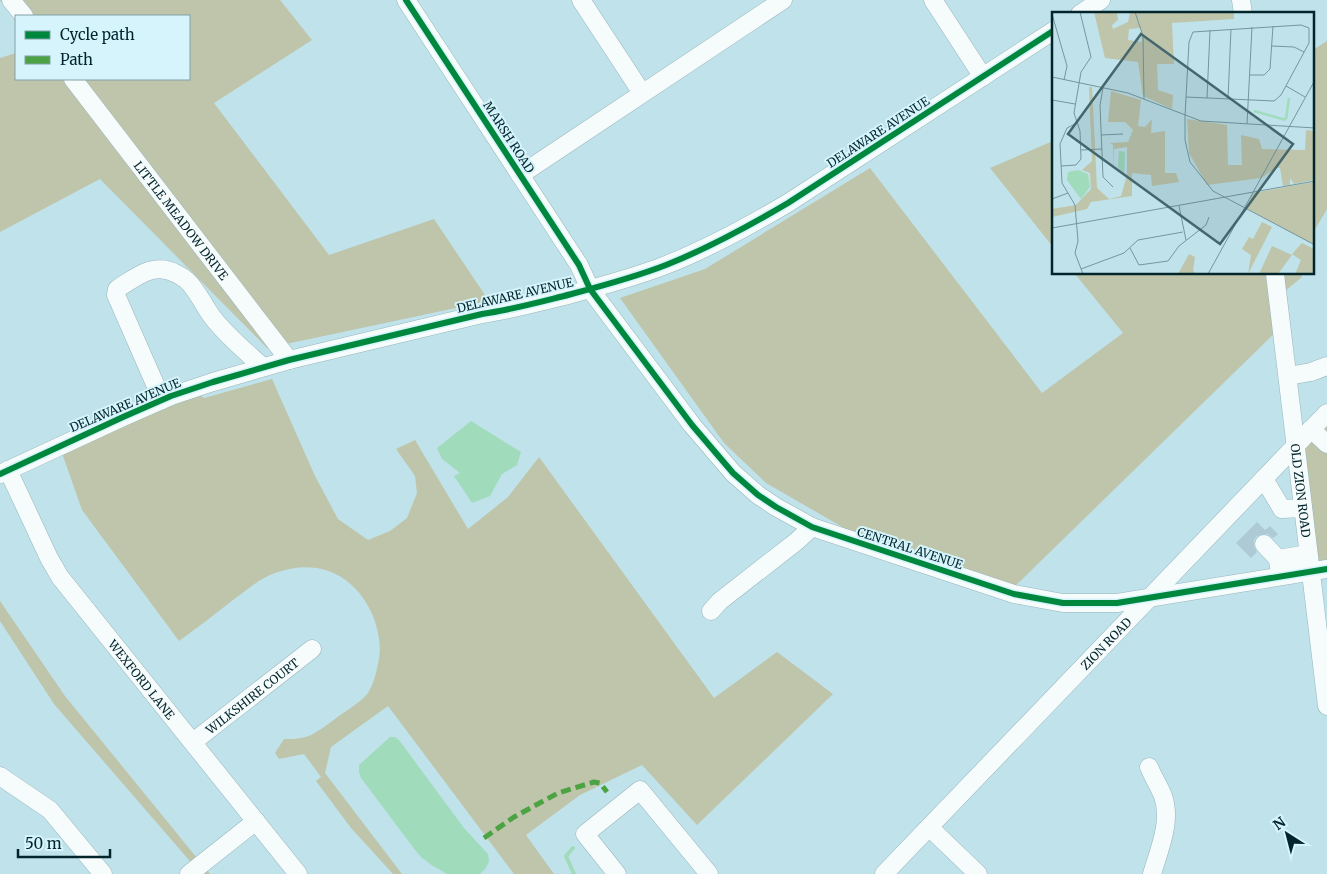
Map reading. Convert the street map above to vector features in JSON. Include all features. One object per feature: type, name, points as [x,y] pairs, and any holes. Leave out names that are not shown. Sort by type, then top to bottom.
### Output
[{"type":"street","points":[[11,0],[23,15]]},
{"type":"street","name":"MARSH ROAD","points":[[406,0],[579,265],[590,289]]},
{"type":"street","points":[[581,0],[642,93]]},
{"type":"street","name":"MARSH ROAD","points":[[520,175],[642,93],[760,6],[784,0]]},
{"type":"street","points":[[933,0],[983,77]]},
{"type":"street","points":[[1083,12],[1101,0]]},
{"type":"street","name":"DELAWARE AVENUE","points":[[4,472],[57,446],[162,400],[213,382],[289,360],[590,289],[664,266],[750,225],[804,193],[1052,32]]},
{"type":"street","name":"LITTLE MEADOW DRIVE","points":[[74,80],[289,360]]},
{"type":"street","points":[[162,400],[116,296],[118,289],[145,271],[160,268],[184,277],[194,287],[203,305],[215,321],[263,368]]},
{"type":"street","name":"OLD ZION ROAD","points":[[1275,275],[1308,554],[1318,570],[1327,706]]},
{"type":"street","name":"CENTRAL AVENUE","points":[[590,289],[692,425],[726,466],[758,495],[790,516],[812,527],[977,582],[1031,598],[1063,603],[1117,603],[1149,598],[1279,567],[1318,570]]},
{"type":"street","points":[[1288,376],[1311,372],[1327,366]]},
{"type":"street","name":"ZION ROAD","points":[[884,874],[1327,413]]},
{"type":"street","points":[[1311,429],[1327,444]]},
{"type":"street","name":"WEXFORD LANE","points":[[4,472],[60,577],[298,874]]},
{"type":"street","points":[[1264,479],[1282,509],[1303,508]]},
{"type":"street","points":[[711,612],[720,602],[797,542],[812,527]]},
{"type":"street","points":[[1264,544],[1279,567],[1308,554]]},
{"type":"street","name":"WILKSHIRE COURT","points":[[193,742],[312,648]]},
{"type":"street","points":[[1149,767],[1163,797],[1165,812],[1164,833],[1152,874]]},
{"type":"street","points":[[1,778],[50,810],[103,874]]},
{"type":"street","points":[[617,874],[585,834],[640,790],[709,874]]},
{"type":"street","points":[[189,874],[256,821]]},
{"type":"street","points":[[929,827],[978,874]]},
{"type":"shaded area","points":[[0,0],[280,0],[312,40],[214,103],[329,255],[434,219],[489,301],[267,348],[100,179],[0,232],[0,58],[15,53],[15,80],[190,80],[190,15],[15,15],[15,20]]},
{"type":"shaded area","points":[[1327,41],[1327,209],[1314,231],[1314,49]]},
{"type":"shaded area","points":[[1052,141],[1052,246],[990,168]]},
{"type":"shaded area","points":[[870,168],[1042,393],[1123,333],[1076,275],[1301,275],[1302,277],[1279,296],[1282,326],[1008,593],[891,555],[766,483],[724,443],[620,298],[705,269]]},
{"type":"shaded area","points":[[272,379],[315,476],[338,519],[368,540],[390,531],[407,518],[417,493],[415,476],[396,449],[415,440],[468,529],[508,497],[539,457],[714,698],[777,652],[833,694],[697,825],[642,765],[580,795],[526,835],[554,874],[514,874],[388,706],[331,747],[325,773],[402,874],[393,874],[351,828],[316,781],[321,777],[304,754],[279,759],[275,753],[284,739],[312,735],[357,704],[370,690],[379,658],[379,640],[373,616],[357,590],[347,581],[322,569],[308,567],[293,568],[278,572],[254,584],[179,641],[82,510],[62,453],[149,414],[200,395],[204,398]]},
{"type":"shaded area","points":[[1327,413],[1327,561],[1319,562],[1296,446]]},
{"type":"shaded area","points":[[471,421],[521,452],[517,465],[502,474],[490,496],[472,503],[454,476],[460,473],[442,459],[437,448]]},
{"type":"shaded area","points":[[0,601],[65,696],[210,874],[201,874],[54,704],[0,621]]},
{"type":"shaded area","points":[[390,737],[395,737],[399,740],[464,828],[488,854],[489,862],[480,874],[447,874],[422,858],[361,778],[359,765]]},
{"type":"building","points":[[1257,522],[1265,530],[1270,526],[1278,534],[1273,538],[1267,534],[1257,536],[1254,540],[1254,546],[1257,552],[1251,558],[1236,543]]},
{"type":"waterway","points":[[573,848],[566,856],[574,874]]},
{"type":"marked path","points":[[484,838],[514,817],[558,793],[594,782],[600,783],[607,792]]},
{"type":"cycle path","points":[[406,0],[579,265],[590,289],[692,425],[733,473],[758,495],[776,507],[812,527],[1014,594],[1063,603],[1117,603],[1327,569]]},
{"type":"cycle path","points":[[0,474],[171,396],[213,382],[289,360],[564,296],[654,270],[698,251],[788,203],[1052,32]]}]
